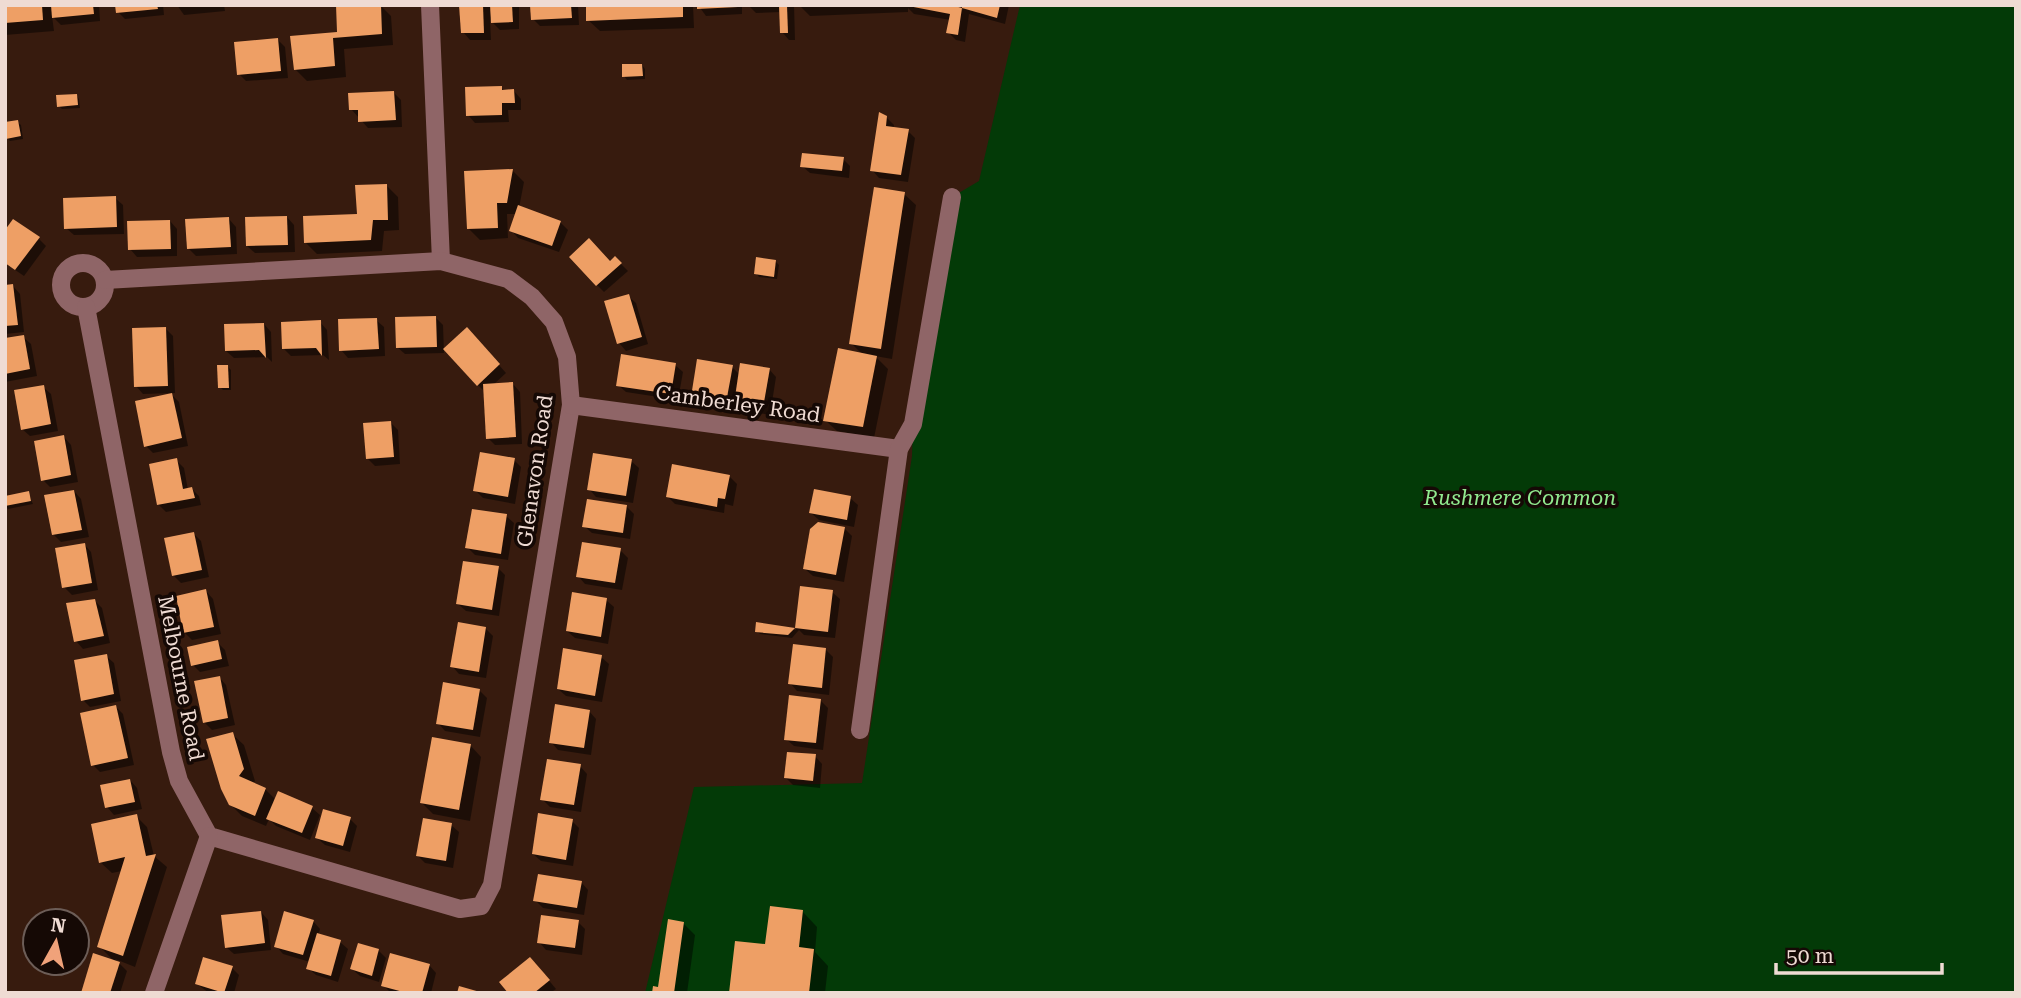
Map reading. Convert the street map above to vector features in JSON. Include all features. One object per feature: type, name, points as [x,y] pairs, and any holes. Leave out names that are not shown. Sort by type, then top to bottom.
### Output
[{"type":"street","points":[[105,280],[441,261],[430,5]]},
{"type":"street","points":[[860,730],[899,449],[913,424],[952,197]]},
{"type":"street","name":"Glenavon Road","points":[[209,836],[460,909],[481,906],[492,885],[571,405],[567,357],[554,322],[532,298],[508,279],[441,261]]},
{"type":"street","points":[[77,264],[97,268],[105,280],[103,295],[99,301],[86,307],[78,307],[66,300],[61,287],[65,273],[77,264]]},
{"type":"street","name":"Melbourne Road","points":[[86,307],[172,752],[179,780],[209,836]]},
{"type":"street","name":"Camberley Road","points":[[571,405],[899,449]]},
{"type":"street","points":[[154,993],[209,836]]},
{"type":"green space","name":"Rushmere Common","points":[[1020,5],[2016,5],[2016,993],[645,993],[694,787],[862,783],[912,456],[913,423],[952,197],[979,181]]},
{"type":"building","points":[[5,5],[42,5],[43,20],[5,23]]},
{"type":"building","points":[[51,5],[93,5],[94,14],[52,18]]},
{"type":"building","points":[[115,5],[157,5],[158,9],[116,13]]},
{"type":"building","points":[[336,5],[381,5],[382,34],[333,38],[335,66],[294,70],[290,36],[337,32]]},
{"type":"building","points":[[459,5],[483,5],[484,33],[461,33]]},
{"type":"building","points":[[490,5],[512,5],[513,22],[491,23]]},
{"type":"building","points":[[530,5],[571,5],[572,18],[531,20]]},
{"type":"building","points":[[586,5],[683,5],[683,17],[586,21]]},
{"type":"building","points":[[697,5],[737,5],[738,7],[697,9]]},
{"type":"building","points":[[779,5],[787,5],[788,33],[780,33]]},
{"type":"building","points":[[903,5],[951,5],[962,8],[958,35],[946,33],[950,14]]},
{"type":"building","points":[[962,5],[1000,5],[997,18],[962,8]]},
{"type":"building","points":[[278,38],[281,71],[237,75],[234,42]]},
{"type":"building","points":[[622,64],[642,64],[643,76],[622,77]]},
{"type":"building","points":[[502,86],[502,90],[514,89],[515,103],[502,103],[502,115],[466,116],[465,87]]},
{"type":"building","points":[[394,91],[396,120],[358,122],[358,110],[349,110],[348,93]]},
{"type":"building","points":[[77,94],[78,105],[57,107],[56,95]]},
{"type":"building","points":[[879,112],[887,116],[886,126],[909,129],[901,175],[870,171]]},
{"type":"building","points":[[18,120],[21,136],[6,139],[5,122]]},
{"type":"building","points":[[802,153],[844,157],[842,171],[800,167]]},
{"type":"building","points":[[513,169],[507,203],[497,203],[498,228],[467,229],[464,171]]},
{"type":"building","points":[[387,184],[388,220],[373,220],[371,240],[304,243],[303,216],[357,214],[355,185]]},
{"type":"building","points":[[874,187],[905,192],[881,349],[849,344]]},
{"type":"building","points":[[116,196],[117,227],[64,229],[63,198]]},
{"type":"building","points":[[518,205],[561,221],[552,246],[509,231]]},
{"type":"building","points":[[287,216],[288,245],[246,246],[245,217]]},
{"type":"building","points":[[229,217],[231,247],[187,249],[185,219]]},
{"type":"building","points":[[13,219],[40,237],[15,270],[5,263],[5,230]]},
{"type":"building","points":[[170,220],[171,249],[128,250],[127,221]]},
{"type":"building","points":[[589,238],[610,261],[615,256],[622,263],[596,286],[569,257]]},
{"type":"building","points":[[756,257],[776,260],[774,277],[754,274]]},
{"type":"building","points":[[13,284],[18,325],[5,326],[5,285]]},
{"type":"building","points":[[629,294],[642,337],[617,344],[604,301]]},
{"type":"building","points":[[436,316],[437,347],[396,348],[395,317]]},
{"type":"building","points":[[377,318],[379,349],[339,351],[338,319]]},
{"type":"building","points":[[321,320],[322,356],[316,348],[282,349],[281,322]]},
{"type":"building","points":[[264,323],[266,358],[259,350],[225,351],[224,324]]},
{"type":"building","points":[[166,327],[168,386],[134,387],[132,328]]},
{"type":"building","points":[[467,327],[500,364],[477,386],[443,349]]},
{"type":"building","points":[[24,335],[30,369],[5,374],[5,338]]},
{"type":"building","points":[[838,348],[877,356],[863,427],[823,421]]},
{"type":"building","points":[[621,354],[676,363],[671,394],[616,386]]},
{"type":"building","points":[[697,359],[733,365],[726,403],[691,397]]},
{"type":"building","points":[[740,363],[770,368],[763,408],[734,404]]},
{"type":"building","points":[[217,365],[228,365],[229,388],[218,388]]},
{"type":"building","points":[[513,382],[516,437],[486,439],[483,384]]},
{"type":"building","points":[[44,385],[51,424],[21,430],[14,390]]},
{"type":"building","points":[[172,393],[182,438],[144,447],[135,401]]},
{"type":"building","points":[[391,421],[394,457],[366,459],[363,423]]},
{"type":"building","points":[[64,435],[71,475],[41,481],[34,441]]},
{"type":"building","points":[[480,452],[515,458],[508,497],[473,491]]},
{"type":"building","points":[[593,453],[632,459],[626,496],[587,490]]},
{"type":"building","points":[[177,458],[183,489],[192,487],[195,498],[157,505],[149,464]]},
{"type":"building","points":[[672,464],[730,475],[725,499],[718,498],[717,507],[666,497]]},
{"type":"building","points":[[814,489],[851,496],[847,520],[809,513]]},
{"type":"building","points":[[74,490],[82,530],[52,535],[44,495]]},
{"type":"building","points":[[29,491],[31,501],[5,506],[5,496]]},
{"type":"building","points":[[587,499],[627,505],[623,533],[582,527]]},
{"type":"building","points":[[472,509],[507,514],[501,554],[465,548]]},
{"type":"building","points":[[818,522],[845,527],[836,575],[803,569],[810,529]]},
{"type":"building","points":[[194,532],[202,570],[172,576],[164,538]]},
{"type":"building","points":[[582,542],[621,548],[615,583],[576,577]]},
{"type":"building","points":[[85,543],[92,583],[62,588],[55,548]]},
{"type":"building","points":[[463,561],[499,566],[492,610],[456,604]]},
{"type":"building","points":[[800,586],[833,590],[828,632],[795,628]]},
{"type":"building","points":[[206,589],[214,627],[183,633],[176,596]]},
{"type":"building","points":[[572,592],[607,598],[601,637],[566,631]]},
{"type":"building","points":[[95,599],[104,636],[74,642],[66,603]]},
{"type":"building","points":[[458,622],[486,627],[479,672],[450,667]]},
{"type":"building","points":[[756,622],[795,628],[788,635],[755,632]]},
{"type":"building","points":[[218,640],[222,659],[191,666],[187,647]]},
{"type":"building","points":[[793,644],[826,648],[822,688],[788,684]]},
{"type":"building","points":[[563,648],[602,655],[595,696],[557,689]]},
{"type":"building","points":[[107,654],[114,694],[81,701],[74,660]]},
{"type":"building","points":[[220,676],[228,718],[203,723],[194,681]]},
{"type":"building","points":[[443,682],[480,689],[473,730],[436,724]]},
{"type":"building","points":[[789,695],[821,699],[816,743],[784,740]]},
{"type":"building","points":[[555,704],[590,710],[584,748],[549,743]]},
{"type":"building","points":[[116,705],[128,758],[91,766],[80,713]]},
{"type":"building","points":[[233,732],[244,769],[239,776],[266,788],[255,816],[229,805],[221,789],[206,739]]},
{"type":"building","points":[[432,737],[471,744],[459,810],[420,803]]},
{"type":"building","points":[[787,752],[816,754],[813,781],[784,778]]},
{"type":"building","points":[[547,759],[581,764],[574,805],[540,800]]},
{"type":"building","points":[[130,779],[135,802],[105,808],[100,785]]},
{"type":"building","points":[[278,791],[313,806],[302,833],[266,819]]},
{"type":"building","points":[[323,809],[351,817],[343,846],[315,838]]},
{"type":"building","points":[[538,813],[573,819],[566,860],[532,854]]},
{"type":"building","points":[[137,814],[146,856],[156,854],[123,956],[97,947],[125,857],[99,863],[91,824]]},
{"type":"building","points":[[423,818],[452,823],[446,861],[416,856]]},
{"type":"building","points":[[538,874],[582,881],[577,908],[533,901]]},
{"type":"building","points":[[770,906],[803,910],[799,947],[814,949],[809,993],[729,993],[735,941],[765,944]]},
{"type":"building","points":[[261,911],[265,943],[225,948],[221,915]]},
{"type":"building","points":[[284,911],[314,920],[303,955],[274,947]]},
{"type":"building","points":[[541,915],[579,920],[575,948],[537,943]]},
{"type":"building","points":[[668,919],[684,922],[674,993],[652,993],[653,986],[658,987]]},
{"type":"building","points":[[317,933],[341,940],[331,976],[306,969]]},
{"type":"building","points":[[358,943],[379,949],[372,976],[350,969]]},
{"type":"building","points":[[93,953],[120,962],[110,993],[81,993],[86,977],[91,977]]},
{"type":"building","points":[[390,953],[430,964],[422,993],[407,993],[381,986]]},
{"type":"building","points":[[203,957],[233,966],[224,993],[195,984]]},
{"type":"building","points":[[530,957],[550,980],[534,993],[508,993],[499,982]]},
{"type":"building","points":[[459,986],[480,992],[480,993],[457,993]]}]
